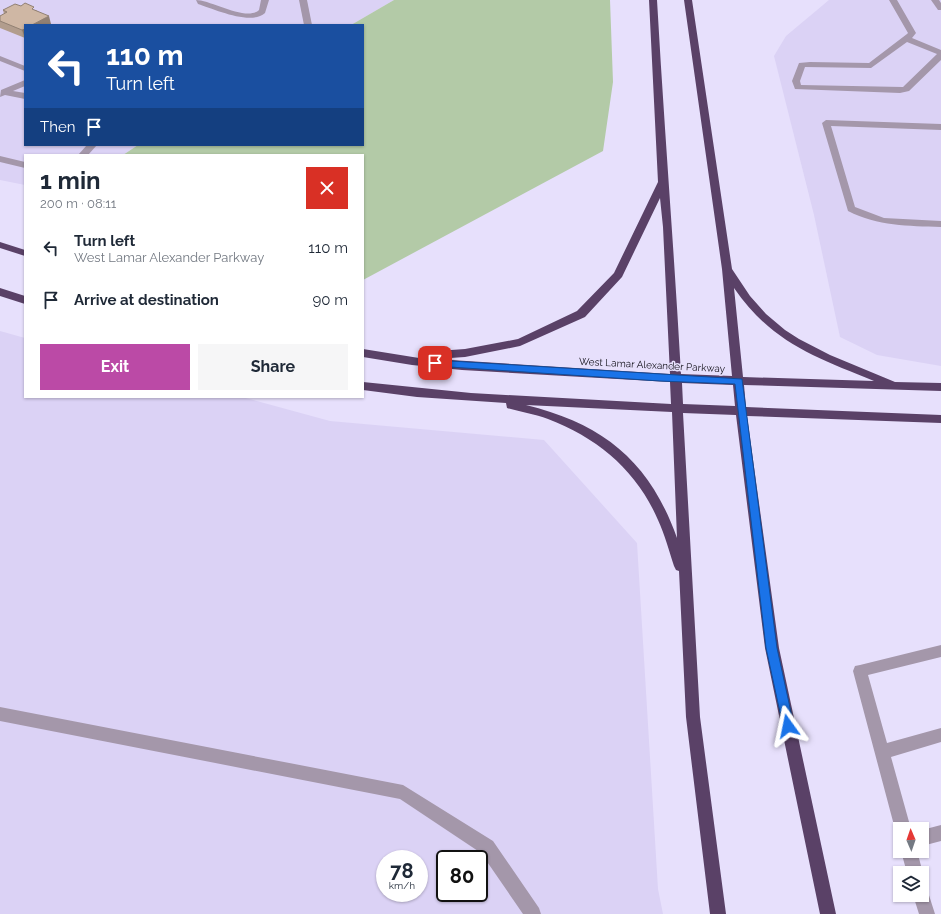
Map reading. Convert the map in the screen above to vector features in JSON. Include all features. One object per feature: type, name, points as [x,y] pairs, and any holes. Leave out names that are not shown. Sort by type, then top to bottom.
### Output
[{"type":"highway","points":[[653,0],[663,182],[668,227],[693,717],[718,914]]},
{"type":"highway","points":[[688,0],[727,269],[741,412],[772,648],[828,914]]},
{"type":"highway","points":[[394,359],[465,353],[520,342],[580,314],[618,275],[663,182]]},
{"type":"highway","points":[[0,245],[24,253]]},
{"type":"highway","points":[[727,269],[745,297],[769,322],[802,346],[897,386]]},
{"type":"highway","points":[[0,292],[24,300]]},
{"type":"highway","name":"West Lamar Alexander Parkway","points":[[364,353],[394,359],[449,364],[675,379],[941,387]]},
{"type":"highway","points":[[364,386],[402,392],[678,409],[941,418]]},
{"type":"highway","points":[[487,398],[551,415],[591,434],[617,452],[642,480],[664,518],[686,579]]},
{"type":"street","points":[[200,0],[208,5],[246,16],[254,16],[264,10],[265,0]]},
{"type":"street","points":[[302,0],[308,24]]},
{"type":"street","points":[[893,0],[909,36],[941,54],[906,88],[900,90],[798,87],[796,81],[802,65],[871,66],[909,36]]},
{"type":"street","points":[[0,58],[24,69]]},
{"type":"street","points":[[2,93],[24,83]]},
{"type":"street","points":[[2,93],[24,96]]},
{"type":"street","points":[[941,127],[826,123],[851,209],[866,217],[887,222],[941,224]]},
{"type":"street","points":[[84,154],[91,146]]},
{"type":"street","points":[[0,160],[24,165]]},
{"type":"street","points":[[901,822],[860,671],[941,651]]},
{"type":"street","points":[[0,714],[402,792],[487,847],[533,914]]},
{"type":"street","points":[[882,752],[941,735]]},
{"type":"street","points":[[929,836],[941,833]]},
{"type":"street","points":[[923,902],[927,914]]},
{"type":"shaded area","points":[[0,0],[394,0],[353,24],[24,24],[24,146],[136,146],[124,154],[24,154],[24,185],[0,180]]},
{"type":"shaded area","points":[[829,0],[941,0],[941,366],[877,355],[840,337],[814,215],[774,56],[786,36]]},
{"type":"shaded area","points":[[0,331],[24,338],[24,398],[246,398],[330,421],[544,440],[637,543],[658,889],[663,914],[0,914]]},
{"type":"green space","points":[[394,0],[610,0],[613,82],[603,151],[364,279],[364,154],[124,154],[136,146],[364,146],[364,24],[353,24]]},
{"type":"building","points":[[25,3],[34,7],[32,9],[49,16],[34,24],[24,24],[24,29],[22,30],[0,21],[0,16],[7,12],[3,10],[15,4],[21,6]]},
{"type":"route","points":[[435,363],[660,378],[738,381],[772,648],[788,726]]}]
